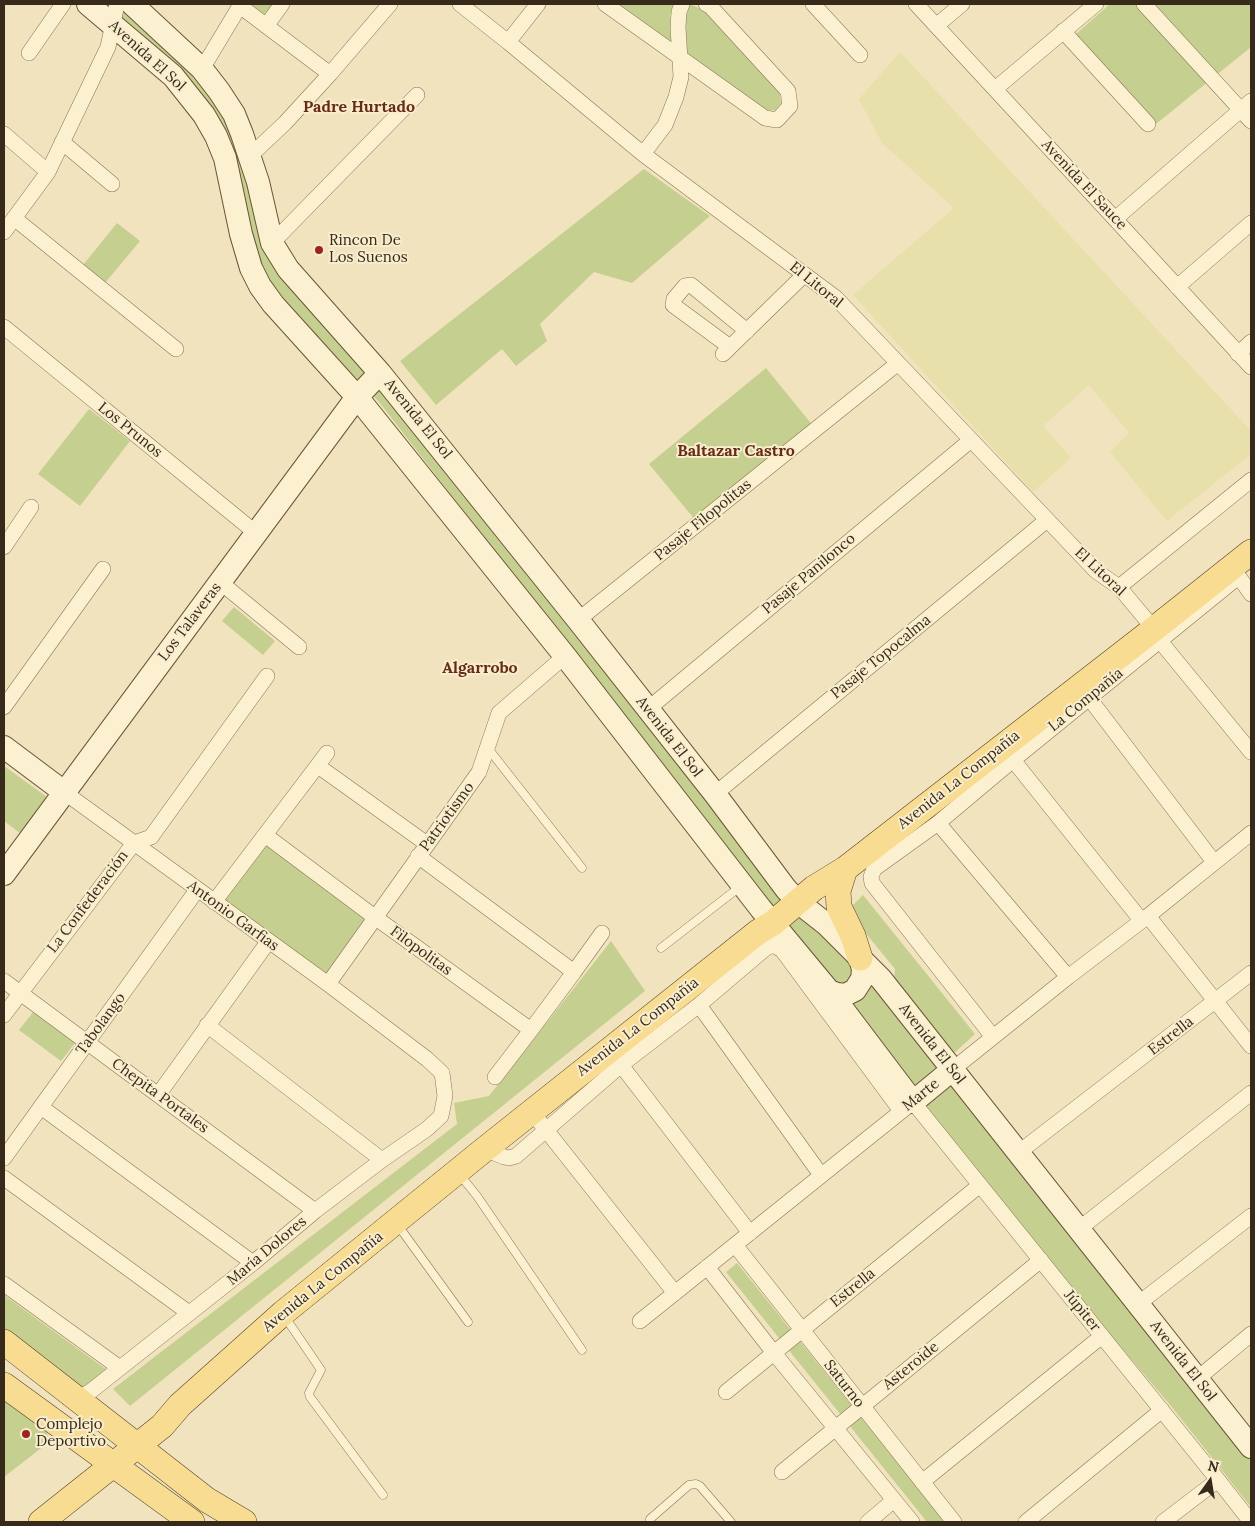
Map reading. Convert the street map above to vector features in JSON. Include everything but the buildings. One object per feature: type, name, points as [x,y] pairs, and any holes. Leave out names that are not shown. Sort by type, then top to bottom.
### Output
[{"type":"main road","name":"Avenida El Sol","points":[[88,4],[114,35],[173,76],[204,115],[216,136],[225,158],[241,234],[251,268],[260,286],[357,397],[565,656],[742,885],[829,991],[907,1106]]},
{"type":"main road","name":"Avenida El Sol","points":[[138,6],[202,69],[234,114],[258,182],[272,243],[288,269],[380,373],[715,794],[786,889],[798,902],[826,924],[881,979],[1251,1447]]},
{"type":"main road","name":"Los Talaveras","points":[[4,874],[357,397],[380,373]]},
{"type":"main road","name":"Avenida La Compañía","points":[[41,1522],[162,1426],[180,1405],[283,1313],[457,1171],[485,1149],[538,1121],[758,932],[773,923],[814,888],[845,868],[1157,635],[1251,552]]},
{"type":"main road","name":"Antonio Garfias","points":[[4,747],[64,792]]},
{"type":"main road","points":[[829,991],[845,995],[855,990],[862,979],[863,969],[853,936],[839,907],[838,891],[845,868]]},
{"type":"main road","name":"Marte","points":[[907,1106],[952,1070]]},
{"type":"main road","points":[[4,1342],[207,1500],[244,1522]]},
{"type":"main road","points":[[4,1385],[192,1522]]},
{"type":"street","points":[[29,53],[63,4]]},
{"type":"street","points":[[114,35],[118,4]]},
{"type":"street","points":[[266,26],[282,4]]},
{"type":"street","points":[[250,156],[285,123],[390,4]]},
{"type":"street","name":"El Litoral","points":[[460,4],[643,154],[836,298],[1096,571],[1119,587],[1251,752]]},
{"type":"street","points":[[508,42],[538,4]]},
{"type":"street","points":[[605,4],[765,118],[777,120],[790,106],[788,91],[710,6],[706,4]]},
{"type":"street","points":[[643,154],[664,125],[676,96],[681,77],[678,27],[679,12],[682,4]]},
{"type":"street","points":[[813,4],[860,55]]},
{"type":"street","name":"Avenida El Sauce","points":[[916,4],[1115,218],[1251,368]]},
{"type":"street","points":[[936,26],[962,4]]},
{"type":"street","points":[[995,89],[1096,4]]},
{"type":"street","points":[[1115,218],[1248,110],[1144,4]]},
{"type":"street","points":[[202,69],[241,5],[330,74]]},
{"type":"street","points":[[4,232],[48,172],[114,35],[138,6]]},
{"type":"street","points":[[1063,31],[1148,124]]},
{"type":"street","points":[[272,243],[417,95]]},
{"type":"street","points":[[4,134],[48,172]]},
{"type":"street","points":[[62,142],[112,184]]},
{"type":"street","points":[[14,218],[176,349]]},
{"type":"street","points":[[1177,286],[1251,224]]},
{"type":"street","points":[[747,331],[691,286],[685,286],[674,299],[673,305],[726,350],[747,331],[804,275]]},
{"type":"street","name":"Los Prunos","points":[[4,327],[256,533]]},
{"type":"street","points":[[1238,354],[1251,342]]},
{"type":"street","name":"Pasaje Filopolitas","points":[[578,620],[897,364]]},
{"type":"street","name":"Pasaje Panilonco","points":[[648,709],[971,440]]},
{"type":"street","points":[[1119,587],[1251,480]]},
{"type":"street","points":[[4,547],[32,507]]},
{"type":"street","name":"Pasaje Topocalma","points":[[715,794],[1047,520]]},
{"type":"street","name":"La Compañía","points":[[993,1036],[872,883],[871,877],[874,869],[938,823],[1088,698],[1157,635],[1251,568]]},
{"type":"street","points":[[4,707],[103,569]]},
{"type":"street","points":[[1239,577],[1251,594]]},
{"type":"street","points":[[220,582],[299,647]]},
{"type":"street","name":"Patriotismo","points":[[328,984],[478,772],[499,713],[565,656]]},
{"type":"street","name":"La Confederación","points":[[4,1015],[134,843],[151,836],[267,676]]},
{"type":"street","points":[[1088,698],[1214,862]]},
{"type":"street","points":[[214,902],[328,753]]},
{"type":"street","points":[[1013,760],[1216,1001],[1251,1046]]},
{"type":"street","points":[[318,766],[427,844]]},
{"type":"street","name":"Antonio Garfias","points":[[64,792],[328,984],[427,1059],[442,1073],[445,1096]]},
{"type":"street","points":[[938,823],[1068,977]]},
{"type":"street","name":"Marte","points":[[952,1070],[1251,833]]},
{"type":"street","name":"Filopolitas","points":[[265,835],[531,1030]]},
{"type":"street","points":[[418,856],[574,972]]},
{"type":"street","name":"Tabolango","points":[[4,1158],[197,890]]},
{"type":"street","points":[[495,1077],[602,933]]},
{"type":"street","points":[[158,1095],[268,942]]},
{"type":"street","name":"Júpiter","points":[[698,1005],[766,948],[773,945],[782,950],[907,1106],[980,1185],[1251,1522]]},
{"type":"street","name":"Estrella","points":[[1018,1153],[1251,973]]},
{"type":"street","name":"Chepita Portales","points":[[4,981],[315,1211]]},
{"type":"street","points":[[675,1293],[538,1121],[621,1066],[698,1005],[821,1175]]},
{"type":"street","points":[[207,1025],[382,1160]]},
{"type":"street","points":[[621,1066],[750,1233]]},
{"type":"street","points":[[1079,1230],[1251,1093]]},
{"type":"street","name":"María Dolores","points":[[78,1399],[91,1391],[190,1313],[315,1211],[382,1160],[427,1129],[440,1116],[445,1096]]},
{"type":"street","name":"Marte","points":[[640,1321],[907,1106]]},
{"type":"street","points":[[41,1107],[253,1263]]},
{"type":"street","points":[[4,1178],[190,1313]]},
{"type":"street","name":"Estrella","points":[[726,1392],[980,1185]]},
{"type":"street","points":[[1138,1304],[1251,1216]]},
{"type":"street","name":"Saturno","points":[[734,1245],[954,1522]]},
{"type":"street","name":"Asteroide","points":[[782,1472],[1041,1260]]},
{"type":"street","points":[[707,1267],[912,1522]]},
{"type":"street","points":[[4,1284],[120,1368]]},
{"type":"street","points":[[1197,1379],[1251,1334]]},
{"type":"street","points":[[922,1482],[1102,1336]]},
{"type":"street","points":[[1026,1522],[1162,1410]]},
{"type":"street","points":[[1163,1522],[1218,1480]]},
{"type":"street","points":[[868,1522],[894,1500]]},
{"type":"lane","points":[[487,747],[582,868]]},
{"type":"lane","points":[[661,948],[742,885]]},
{"type":"lane","points":[[457,1171],[477,1196],[582,1350]]},
{"type":"lane","points":[[396,1222],[468,1322]]},
{"type":"lane","points":[[283,1313],[320,1370],[309,1393],[310,1397],[382,1495]]},
{"type":"lane","points":[[650,1522],[650,1519],[689,1485],[696,1484],[700,1486],[731,1522]]},
{"type":"shaded area","points":[[900,52],[1251,431],[1251,454],[1167,521],[1110,452],[1129,433],[1089,385],[1043,426],[1071,458],[1033,492],[853,295],[954,208],[882,143],[859,99]]},
{"type":"green space","points":[[100,4],[121,4],[168,45],[222,106],[282,269],[859,959],[946,1078],[1251,1460],[1251,1507],[1171,1406],[1045,1258],[829,989],[574,653],[379,402],[324,344],[276,289],[261,267],[229,154]]},
{"type":"green space","points":[[241,4],[282,4],[266,26]]},
{"type":"green space","points":[[614,4],[674,4],[670,16],[671,44]]},
{"type":"green space","points":[[689,4],[709,12],[779,89],[781,103],[775,110],[765,111],[684,52],[684,12]]},
{"type":"green space","points":[[1110,4],[1251,4],[1251,47],[1156,124],[1076,34]]},
{"type":"green space","points":[[644,169],[710,216],[632,283],[594,272],[540,324],[547,341],[516,366],[502,349],[436,405],[400,361]]},
{"type":"green space","points":[[117,223],[140,241],[105,283],[83,265]]},
{"type":"green space","points":[[766,368],[818,432],[701,527],[649,464]]},
{"type":"green space","points":[[89,409],[130,441],[80,506],[38,474]]},
{"type":"green space","points":[[234,607],[275,641],[263,655],[222,621]]},
{"type":"green space","points":[[4,766],[47,797],[21,834],[4,821]]},
{"type":"green space","points":[[265,835],[371,914],[322,981],[214,902]]},
{"type":"green space","points":[[863,895],[975,1034],[952,1055],[894,977],[895,969],[850,914],[852,906]]},
{"type":"green space","points":[[611,941],[645,991],[130,1406],[113,1389],[457,1124],[454,1103],[489,1096]]},
{"type":"green space","points":[[34,1011],[75,1043],[61,1061],[19,1030]]},
{"type":"green space","points":[[737,1263],[945,1522],[927,1522],[726,1272]]},
{"type":"green space","points":[[4,1295],[107,1370],[79,1391],[4,1334]]},
{"type":"green space","name":"Complejo Deportivo","points":[[4,1396],[46,1427],[49,1442],[4,1477]]},
{"type":"place","name":"Rincon De Los Suenos","points":[[319,250]]},
{"type":"place","name":"Complejo Deportivo","points":[[26,1434]]},
{"type":"district","name":"Padre Hurtado","points":[[359,107]]},
{"type":"district","name":"Baltazar Castro","points":[[736,451]]},
{"type":"district","name":"Algarrobo","points":[[480,668]]}]
